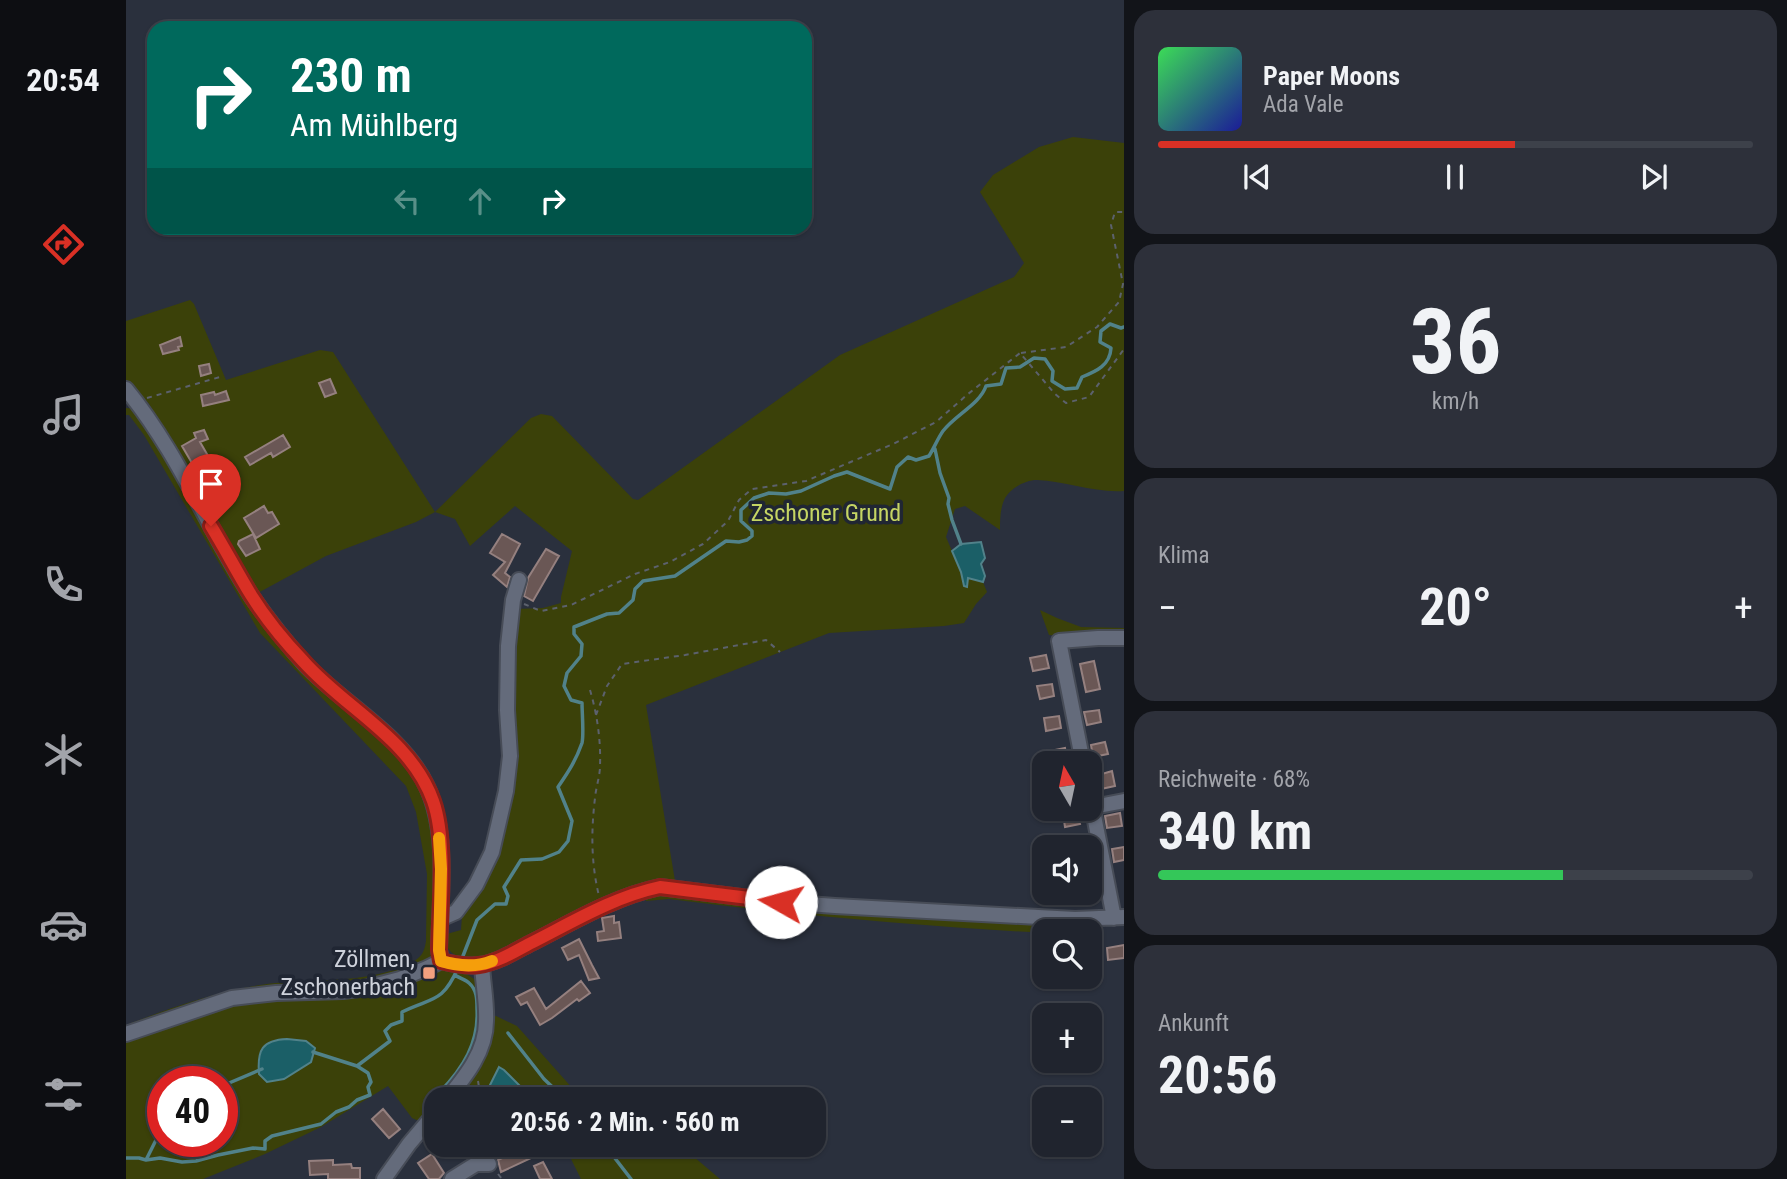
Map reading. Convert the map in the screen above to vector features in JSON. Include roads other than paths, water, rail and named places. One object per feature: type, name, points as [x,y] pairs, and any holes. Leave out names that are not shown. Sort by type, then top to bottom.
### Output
[{"type":"street","points":[[126,389],[131,403],[157,430],[253,597],[288,644],[323,682],[389,738],[426,784],[434,803],[439,827],[439,950],[445,962]]},
{"type":"street","points":[[440,919],[456,912],[477,885],[492,852],[506,791],[510,756],[508,646],[513,600],[519,580]]},
{"type":"street","points":[[1081,751],[1059,641],[1124,638]]},
{"type":"street","points":[[1102,801],[1124,801]]},
{"type":"street","points":[[126,1034],[232,998],[375,986],[445,962],[475,966],[515,951],[641,891],[660,887],[835,906],[1075,919],[1119,918],[1096,821]]},
{"type":"street","points":[[456,1087],[474,1063],[487,1023],[475,966]]},
{"type":"street","points":[[384,1179],[424,1126]]},
{"type":"street","points":[[452,1179],[476,1164],[489,1164]]},
{"type":"waterway","points":[[461,961],[477,920],[495,904],[506,904],[508,896],[504,887],[521,860],[542,859],[559,852],[568,841],[572,821],[558,787],[577,755],[583,735],[582,703],[571,700],[564,686],[567,673],[581,656],[582,644],[574,634],[574,627],[607,614],[619,613],[633,600],[635,589],[643,581],[675,576],[726,541],[747,540],[752,536],[752,531],[741,521],[741,510],[754,498],[769,493],[801,491],[847,472],[890,489],[897,467],[908,457],[916,460],[929,456],[943,431],[973,404],[986,386],[1001,384],[1006,368],[1020,367],[1034,358],[1045,359],[1053,371],[1052,381],[1065,389],[1077,388],[1082,377],[1098,370],[1108,359],[1111,348],[1100,342],[1101,331],[1110,324],[1124,327]]},
{"type":"waterway","points":[[935,449],[949,498],[952,520],[961,544]]},
{"type":"waterway","points":[[126,1158],[160,1158],[182,1162],[253,1148],[265,1149],[265,1141],[272,1136],[321,1124],[336,1112],[370,1095],[368,1087],[371,1082],[368,1073],[357,1066],[390,1041],[385,1031],[391,1025],[402,1021],[402,1012],[441,994],[458,968]]},
{"type":"waterway","points":[[444,1087],[468,1054],[477,1021],[477,998],[474,989],[455,975]]},
{"type":"waterway","points":[[508,1033],[552,1087]]},
{"type":"waterway","points":[[313,1052],[357,1066]]},
{"type":"waterway","points":[[238,1079],[262,1069]]},
{"type":"waterway","points":[[614,1157],[631,1179]]},
{"type":"place","name":"Zöllmen, Zschonerbach","points":[[429,973]]},
{"type":"park label","name":"Zschoner Grund","points":[[826,513]]}]
